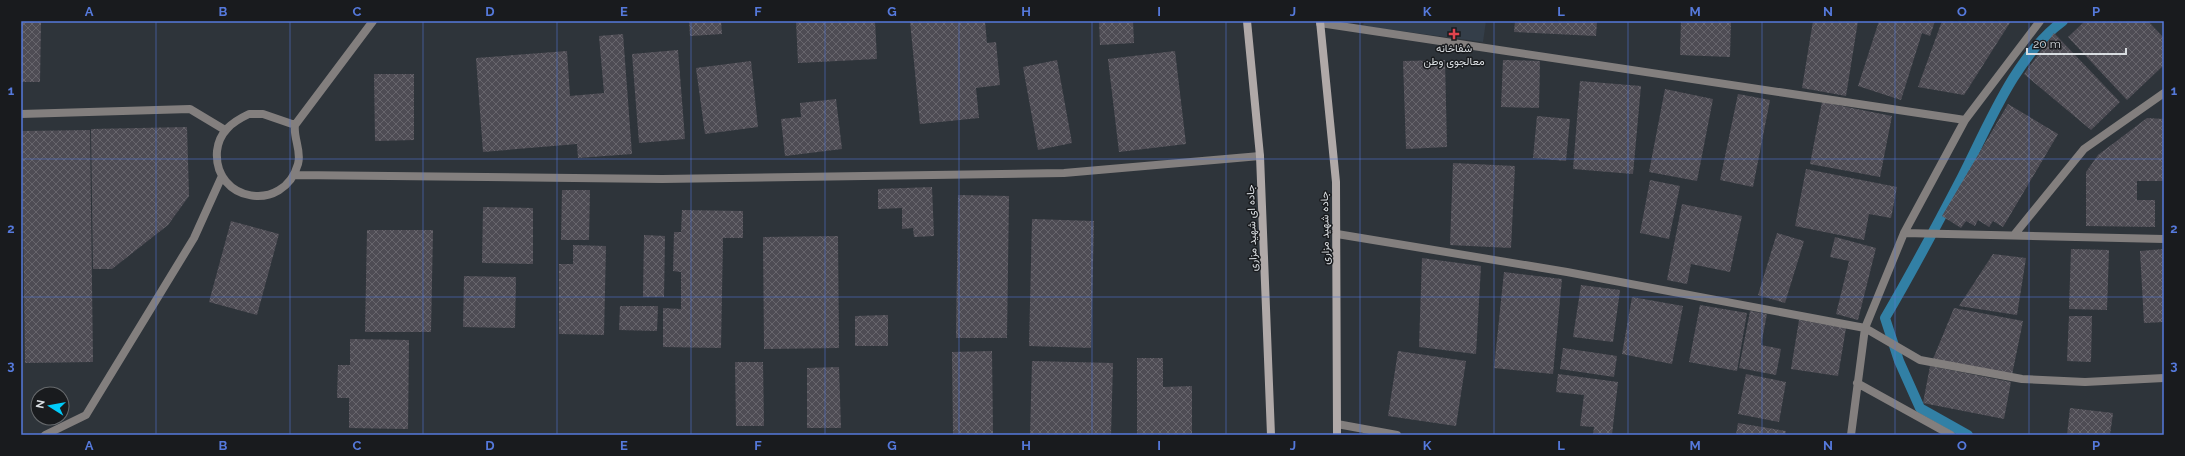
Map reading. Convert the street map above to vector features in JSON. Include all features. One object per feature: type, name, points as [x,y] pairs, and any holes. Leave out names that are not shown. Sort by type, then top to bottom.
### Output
[{"type":"main road","name":"جاده ای شهید مزاری","points":[[1247,21],[1260,156],[1271,435]]},
{"type":"main road","name":"جاده شهید مزاری","points":[[1320,22],[1336,182],[1337,435]]},
{"type":"street","points":[[295,125],[263,114],[249,114],[235,120],[225,130],[218,143],[216,162],[222,176],[234,190],[247,196],[262,197],[276,193],[285,187],[294,176],[299,162],[298,147],[294,134],[295,125],[373,21]]},
{"type":"street","points":[[1850,435],[1865,328],[1904,232],[1965,120],[2040,21]]},
{"type":"street","points":[[1320,22],[1965,120]]},
{"type":"street","points":[[2014,235],[2084,149],[2164,93]]},
{"type":"street","points":[[21,114],[190,109],[225,130]]},
{"type":"street","points":[[294,176],[662,179],[1064,173],[1260,156]]},
{"type":"street","points":[[45,435],[86,415],[194,238],[222,176]]},
{"type":"street","points":[[1904,232],[2164,239]]},
{"type":"street","points":[[1337,234],[1568,272],[1865,328],[1920,360],[2022,379],[2085,382],[2164,378]]},
{"type":"street","points":[[1857,383],[1951,435]]},
{"type":"street","points":[[1338,424],[1397,435]]},
{"type":"shaded area","name":"شفاخانه معالجوی وطن","points":[[1364,21],[1486,21],[1483,42],[1363,26]]},
{"type":"building","points":[[21,21],[41,21],[40,82],[21,82]]},
{"type":"building","points":[[689,21],[721,21],[722,34],[690,36]]},
{"type":"building","points":[[796,21],[875,21],[877,59],[798,63]]},
{"type":"building","points":[[910,21],[985,21],[987,43],[996,42],[1000,85],[976,88],[979,118],[920,124]]},
{"type":"building","points":[[1133,21],[1134,43],[1100,45],[1099,22]]},
{"type":"building","points":[[1515,21],[1597,21],[1596,36],[1514,32]]},
{"type":"building","points":[[1681,21],[1731,21],[1730,57],[1680,55]]},
{"type":"building","points":[[1813,21],[1858,21],[1846,96],[1802,88]]},
{"type":"building","points":[[1879,21],[1935,21],[1930,36],[1922,33],[1901,100],[1858,86]]},
{"type":"building","points":[[1942,21],[2011,21],[1964,95],[1918,87]]},
{"type":"building","points":[[2085,21],[2148,21],[2164,38],[2164,65],[2127,100],[2068,37]]},
{"type":"building","points":[[2054,33],[2120,102],[2091,130],[2024,74]]},
{"type":"building","points":[[623,34],[632,154],[578,158],[577,144],[483,152],[476,58],[567,51],[570,96],[604,93],[599,36]]},
{"type":"building","points":[[678,50],[685,139],[639,143],[632,54]]},
{"type":"building","points":[[1175,51],[1186,144],[1119,152],[1108,59]]},
{"type":"building","points":[[1057,60],[1072,143],[1038,150],[1023,67]]},
{"type":"building","points":[[1445,60],[1447,147],[1406,149],[1403,61]]},
{"type":"building","points":[[1503,60],[1540,61],[1539,108],[1501,107]]},
{"type":"building","points":[[751,61],[758,127],[705,134],[696,68]]},
{"type":"building","points":[[374,74],[414,74],[414,140],[375,141]]},
{"type":"building","points":[[1580,81],[1641,86],[1633,174],[1573,169]]},
{"type":"building","points":[[1665,89],[1713,99],[1697,181],[1649,172]]},
{"type":"building","points":[[1738,94],[1770,100],[1753,187],[1720,180]]},
{"type":"building","points":[[836,99],[842,149],[785,156],[781,119],[801,117],[800,103]]},
{"type":"building","points":[[1822,102],[1892,116],[1880,177],[1810,164]]},
{"type":"building","points":[[2008,104],[2058,134],[2003,227],[1993,221],[1989,227],[1978,220],[1975,226],[1966,221],[1961,228],[1942,216]]},
{"type":"building","points":[[1537,116],[1570,119],[1566,161],[1533,158]]},
{"type":"building","points":[[2147,118],[2164,119],[2164,181],[2137,181],[2137,200],[2155,200],[2155,227],[2086,226],[2086,172],[2098,155]]},
{"type":"building","points":[[187,127],[189,196],[168,225],[112,269],[93,269],[91,129]]},
{"type":"building","points":[[90,130],[93,362],[25,363],[22,131]]},
{"type":"building","points":[[1453,163],[1515,166],[1511,248],[1450,245]]},
{"type":"building","points":[[1806,169],[1897,187],[1891,218],[1869,214],[1864,240],[1795,226]]},
{"type":"building","points":[[1650,180],[1680,186],[1669,239],[1640,233]]},
{"type":"building","points":[[932,187],[934,236],[914,237],[913,228],[902,229],[902,208],[878,209],[878,189]]},
{"type":"building","points":[[562,190],[590,190],[589,240],[561,240]]},
{"type":"building","points":[[958,195],[1009,196],[1007,338],[956,338]]},
{"type":"building","points":[[1682,204],[1742,216],[1730,272],[1691,264],[1687,284],[1667,280]]},
{"type":"building","points":[[483,207],[533,208],[533,264],[482,263]]},
{"type":"building","points":[[682,210],[743,211],[743,238],[723,238],[721,348],[663,347],[663,308],[681,309],[681,272],[673,271],[674,232],[681,232]]},
{"type":"building","points":[[1032,219],[1094,221],[1091,348],[1029,346]]},
{"type":"building","points":[[231,221],[279,234],[257,315],[209,302]]},
{"type":"building","points":[[367,230],[433,230],[431,332],[365,332]]},
{"type":"building","points":[[1777,233],[1804,241],[1785,303],[1758,295]]},
{"type":"building","points":[[644,235],[665,236],[664,297],[643,297]]},
{"type":"building","points":[[838,236],[839,348],[764,349],[763,237]]},
{"type":"building","points":[[1835,237],[1876,248],[1858,320],[1836,314],[1849,261],[1830,257]]},
{"type":"building","points":[[573,245],[606,246],[604,335],[559,334],[559,264],[573,264]]},
{"type":"building","points":[[2071,249],[2109,250],[2107,310],[2069,309]]},
{"type":"building","points":[[2164,249],[2164,322],[2144,323],[2140,251]]},
{"type":"building","points":[[1993,254],[2026,258],[2017,315],[1959,306]]},
{"type":"building","points":[[1422,258],[1481,266],[1476,354],[1419,347]]},
{"type":"building","points":[[1504,272],[1562,279],[1553,374],[1494,368]]},
{"type":"building","points":[[464,276],[516,277],[515,328],[463,327]]},
{"type":"building","points":[[1581,285],[1620,290],[1613,342],[1573,337]]},
{"type":"building","points":[[1632,297],[1683,306],[1672,364],[1622,354]]},
{"type":"building","points":[[1700,305],[1747,313],[1737,371],[1689,362]]},
{"type":"building","points":[[620,306],[658,306],[657,331],[619,330]]},
{"type":"building","points":[[1954,308],[2023,321],[2012,375],[1933,359]]},
{"type":"building","points":[[1750,311],[1767,314],[1761,345],[1781,349],[1776,375],[1739,368]]},
{"type":"building","points":[[888,315],[888,346],[855,346],[855,316]]},
{"type":"building","points":[[2069,316],[2092,316],[2091,362],[2067,361]]},
{"type":"building","points":[[1799,320],[1846,328],[1838,376],[1791,369]]},
{"type":"building","points":[[350,339],[409,340],[408,429],[349,428],[349,398],[337,398],[338,365],[350,365]]},
{"type":"building","points":[[1563,348],[1617,356],[1614,377],[1560,369]]},
{"type":"building","points":[[992,351],[993,435],[953,435],[952,352]]},
{"type":"building","points":[[1398,351],[1466,361],[1456,426],[1388,416]]},
{"type":"building","points":[[1137,358],[1163,358],[1163,387],[1192,386],[1192,435],[1137,435]]},
{"type":"building","points":[[1032,361],[1113,363],[1111,435],[1030,435]]},
{"type":"building","points":[[735,362],[763,362],[764,426],[736,426]]},
{"type":"building","points":[[1930,366],[2011,382],[2004,419],[1923,403]]},
{"type":"building","points":[[839,367],[841,428],[807,428],[807,368]]},
{"type":"building","points":[[1558,374],[1618,382],[1612,435],[1593,435],[1594,427],[1580,426],[1584,395],[1556,392]]},
{"type":"building","points":[[1746,374],[1786,382],[1779,422],[1738,414]]},
{"type":"building","points":[[2070,408],[2113,413],[2110,435],[2067,435]]},
{"type":"building","points":[[1738,423],[1786,431],[1785,435],[1736,435]]},
{"type":"waterway","points":[[1968,435],[1920,408],[1899,361],[1885,318],[1915,266],[1993,114],[2017,72],[2046,35],[2063,21]]},
{"type":"place","name":"شفاخانه معالجوی وطن","points":[[1454,34]]}]
